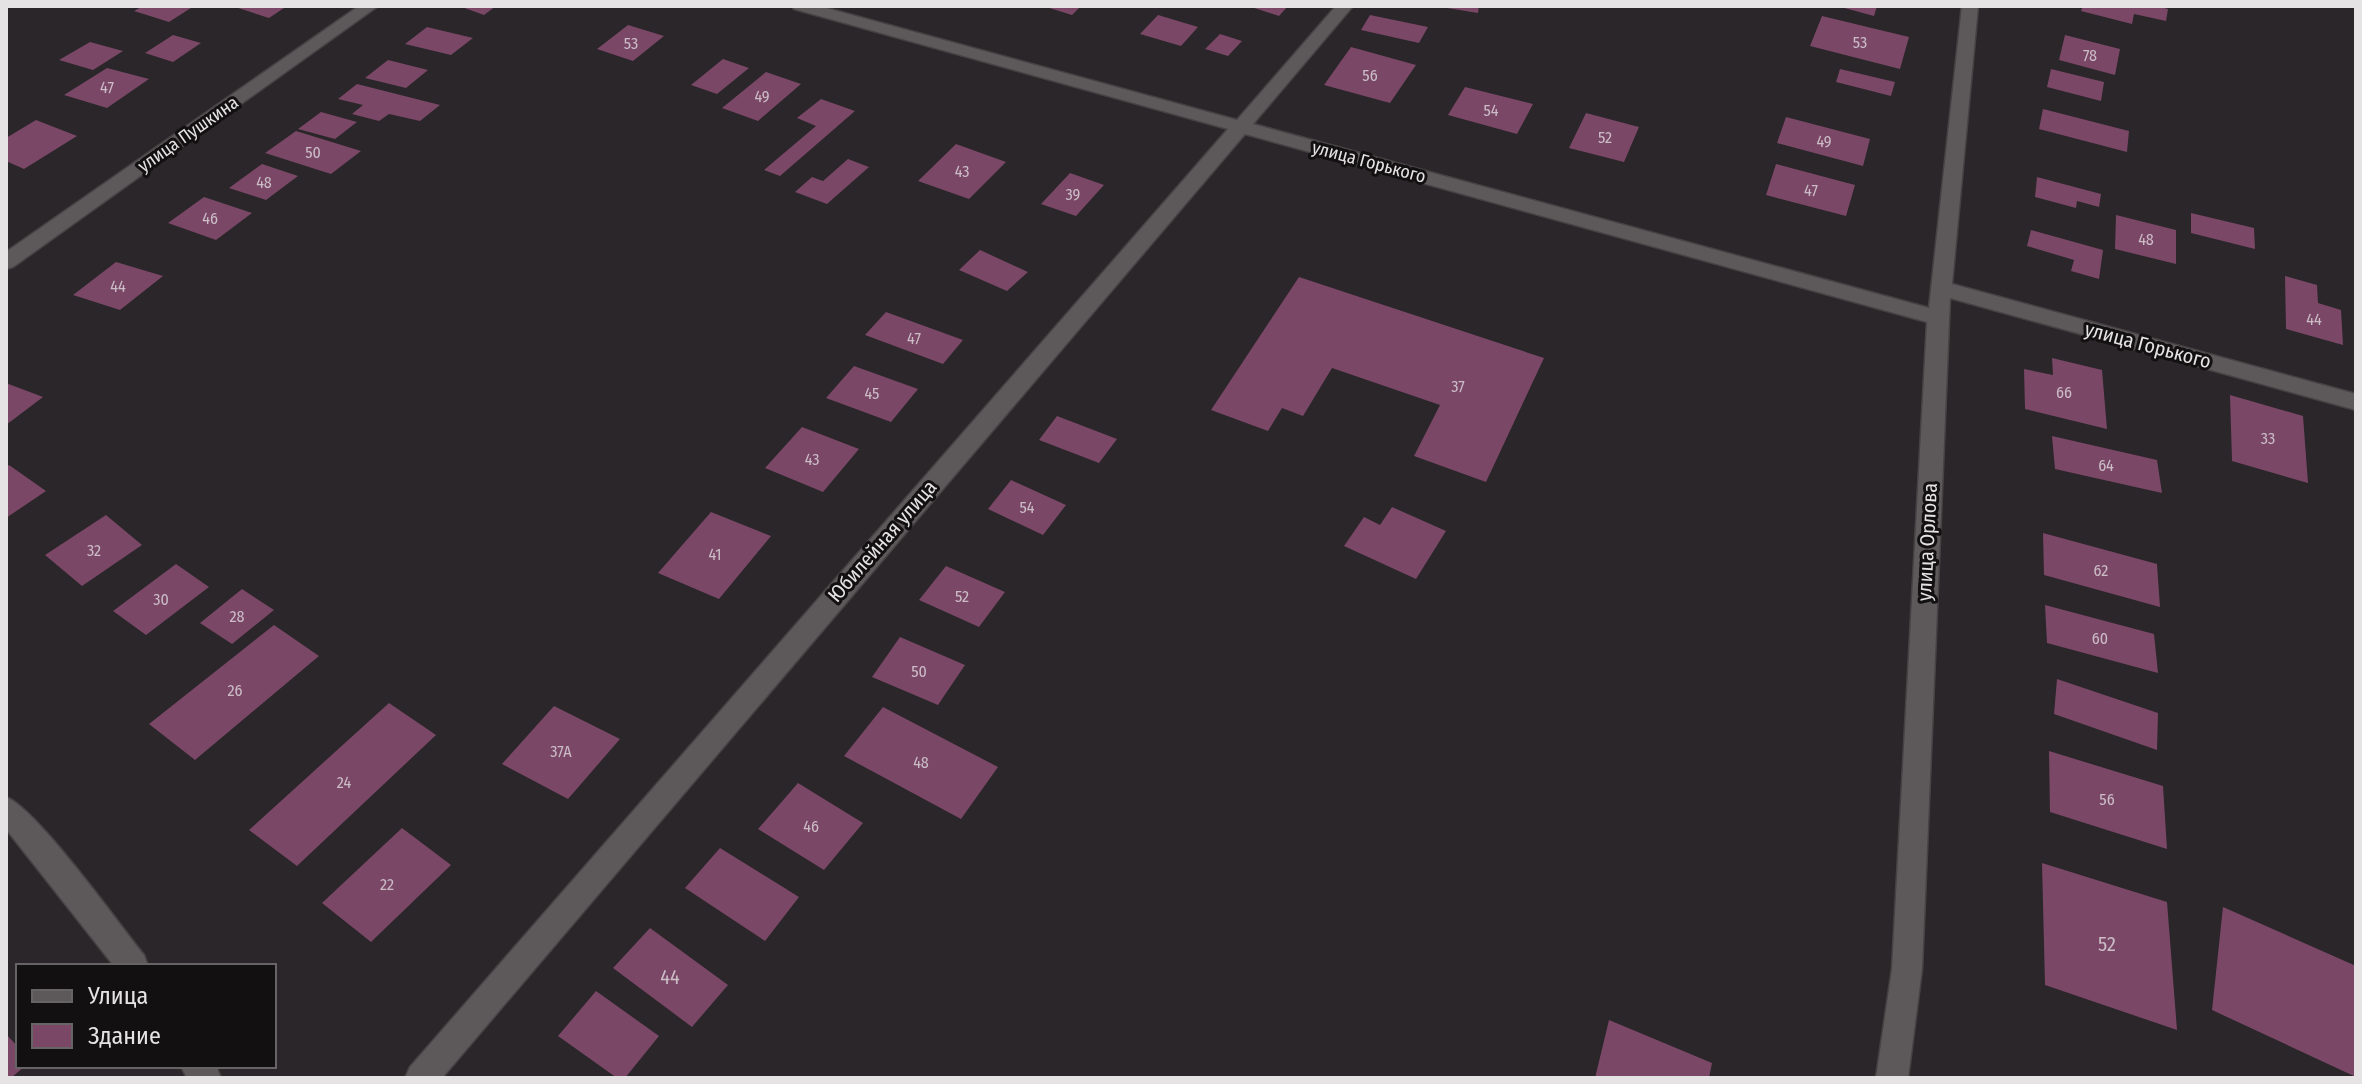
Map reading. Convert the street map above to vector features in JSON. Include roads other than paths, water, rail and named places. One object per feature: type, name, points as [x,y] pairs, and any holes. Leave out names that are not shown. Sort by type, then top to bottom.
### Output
[{"type":"street","name":"улица Пушкина","points":[[6,262],[370,6]]},
{"type":"street","name":"улица Горького","points":[[800,6],[1938,318]]},
{"type":"street","name":"Юбилейная улица","points":[[421,1078],[1345,6]]},
{"type":"street","name":"улица Орлова","points":[[1892,1078],[1907,969],[1940,288],[1970,6]]},
{"type":"street","name":"улица Горького","points":[[1940,288],[2356,402]]},
{"type":"street","points":[[6,810],[32,837],[131,964]]}]
